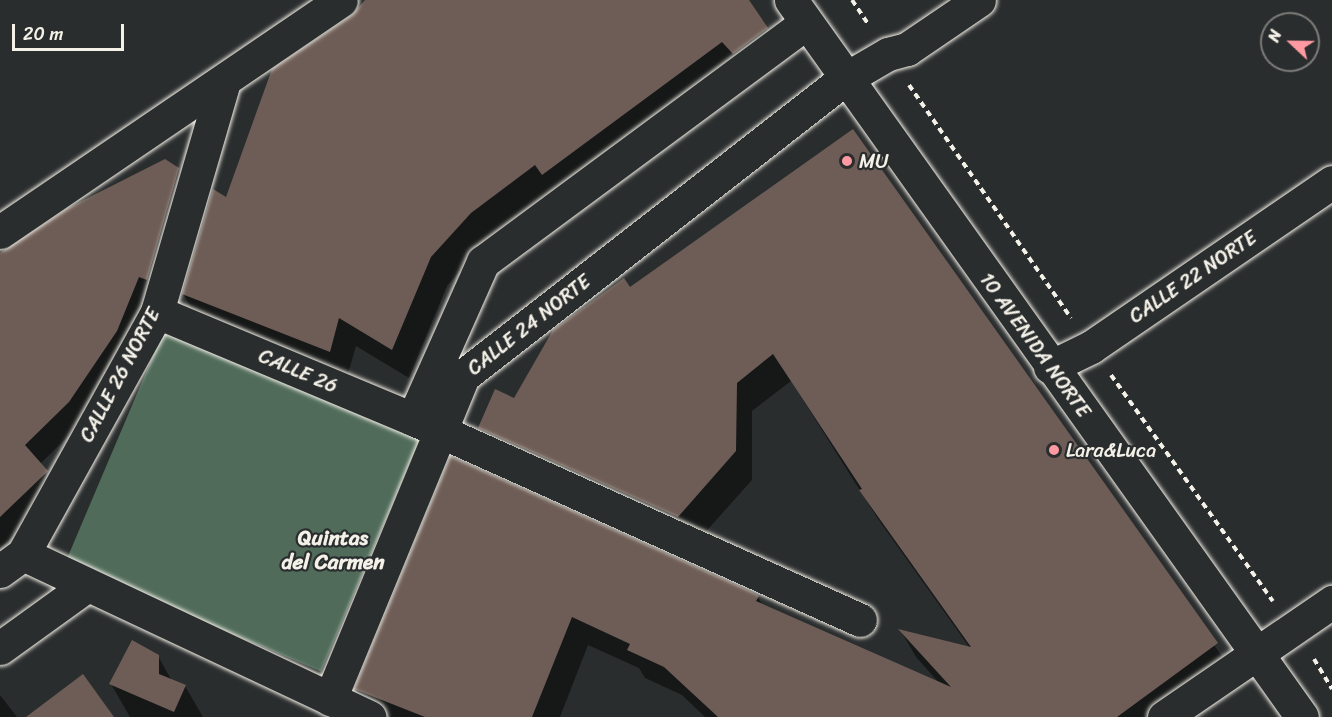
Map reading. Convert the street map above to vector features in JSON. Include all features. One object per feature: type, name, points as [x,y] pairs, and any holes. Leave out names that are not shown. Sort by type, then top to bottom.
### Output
[{"type":"street","points":[[0,232],[224,82],[341,0]]},
{"type":"street","name":"CALLE 24 NORTE","points":[[427,425],[463,376],[845,80],[888,54],[907,49],[980,0]]},
{"type":"street","name":"CALLE 24 NORTE","points":[[330,699],[483,262],[799,12]]},
{"type":"street","name":"10 AVENIDA NORTE","points":[[799,12],[845,80],[1302,717]]},
{"type":"street","name":"CALLE 26 NORTE","points":[[12,563],[156,312],[224,82]]},
{"type":"street","name":"CALLE 22 NORTE","points":[[1050,367],[1091,347],[1332,182]]},
{"type":"street","name":"CALLE 26","points":[[156,312],[427,425],[860,620]]},
{"type":"street","points":[[12,563],[86,586],[370,717]]},
{"type":"street","points":[[0,648],[86,586]]},
{"type":"street","points":[[1164,717],[1332,602]]},
{"type":"green space","points":[[164,330],[420,439],[321,672],[65,563]]},
{"type":"building","points":[[365,0],[749,0],[768,28],[733,54],[722,42],[542,175],[535,165],[471,213],[431,257],[392,350],[339,318],[330,352],[182,294],[213,189],[226,197],[272,69],[352,15]]},
{"type":"building","points":[[853,129],[1218,643],[1117,717],[718,717],[664,667],[627,650],[630,644],[572,617],[532,717],[425,717],[354,689],[450,456],[752,592],[759,596],[756,601],[951,687],[898,629],[971,647],[859,490],[862,489],[773,354],[737,383],[736,451],[678,517],[478,428],[495,389],[514,398],[553,330],[624,278],[630,287]]},
{"type":"building","points":[[165,159],[179,168],[147,280],[139,277],[117,331],[69,402],[25,445],[48,471],[0,517],[0,253],[68,208]]},
{"type":"building","points":[[132,640],[159,655],[159,674],[186,685],[174,712],[109,684]]},
{"type":"building","points":[[83,674],[114,717],[26,717]]},
{"type":"place","name":"MU","points":[[847,161]]},
{"type":"place","name":"Lara&Luca","points":[[1054,450]]},
{"type":"district","name":"Quintas del Carmen","points":[[333,550]]}]
